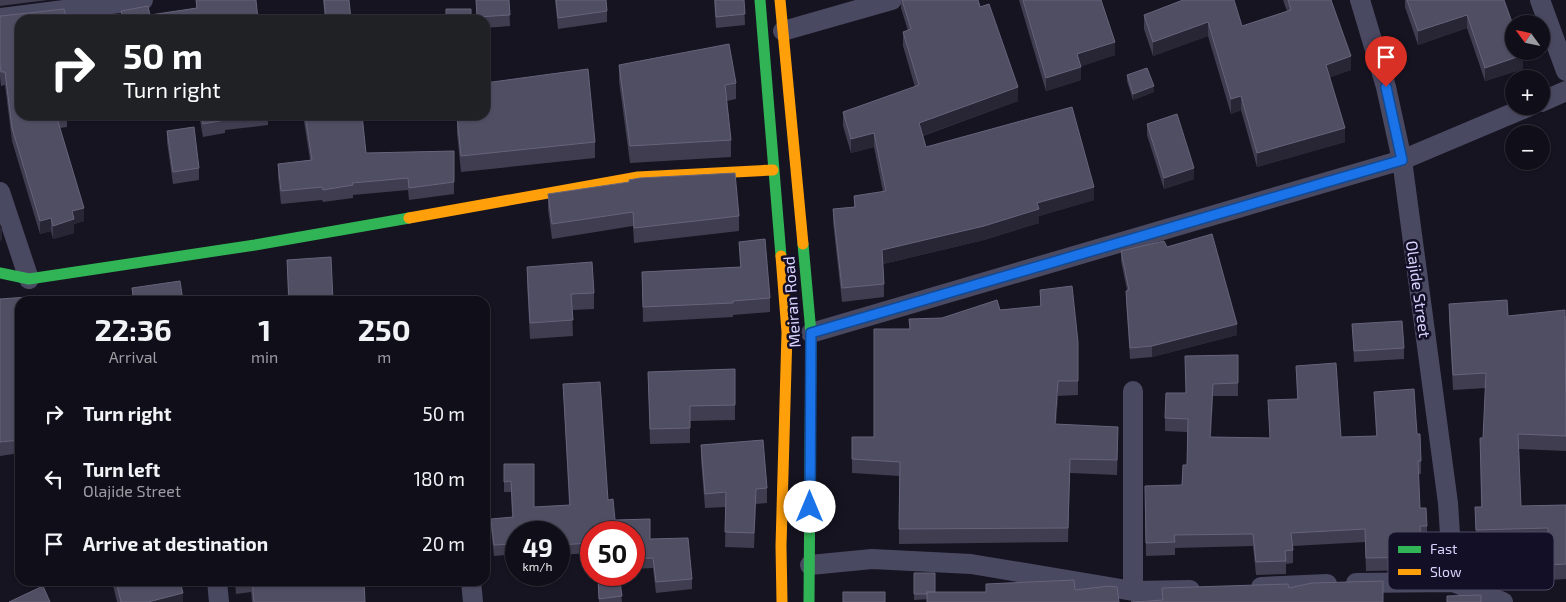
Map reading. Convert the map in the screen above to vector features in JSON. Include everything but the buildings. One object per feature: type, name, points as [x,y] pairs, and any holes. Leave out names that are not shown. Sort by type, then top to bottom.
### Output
[{"type":"main road","name":"Meiran Road","points":[[760,0],[787,332],[781,546],[782,602]]},
{"type":"main road","name":"Meiran Road","points":[[780,0],[811,333],[809,602]]},
{"type":"main road","points":[[0,273],[29,279],[254,245],[638,177],[773,170]]},
{"type":"street","points":[[24,15],[144,0]]},
{"type":"street","points":[[782,31],[892,0]]},
{"type":"street","name":"Olajide Street","points":[[1360,0],[1386,87],[1402,160],[1448,503],[1450,532]]},
{"type":"street","points":[[1540,0],[1566,71]]},
{"type":"street","points":[[0,18],[15,16]]},
{"type":"street","points":[[1550,98],[1566,91]]},
{"type":"street","points":[[811,333],[1402,160],[1509,115]]},
{"type":"street","points":[[0,192],[29,279]]},
{"type":"street","points":[[1133,391],[1142,595]]},
{"type":"street","points":[[810,565],[872,559],[971,564],[1142,595],[1206,589]]},
{"type":"street","points":[[1246,588],[1388,584]]},
{"type":"street","points":[[217,586],[219,602]]},
{"type":"street","points":[[471,586],[473,602]]},
{"type":"street","points":[[1473,590],[1503,602]]},
{"type":"traffic: fast","points":[[760,0],[781,256]]},
{"type":"traffic: fast","points":[[0,273],[29,279],[255,245],[409,218]]},
{"type":"traffic: fast","points":[[803,244],[811,333],[809,602]]},
{"type":"traffic: slow","points":[[780,0],[803,244]]},
{"type":"traffic: slow","points":[[409,218],[638,177],[773,170]]},
{"type":"traffic: slow","points":[[781,256],[787,332],[781,546],[782,602]]},
{"type":"route","points":[[810,507],[811,333],[1402,160],[1386,87]]}]
